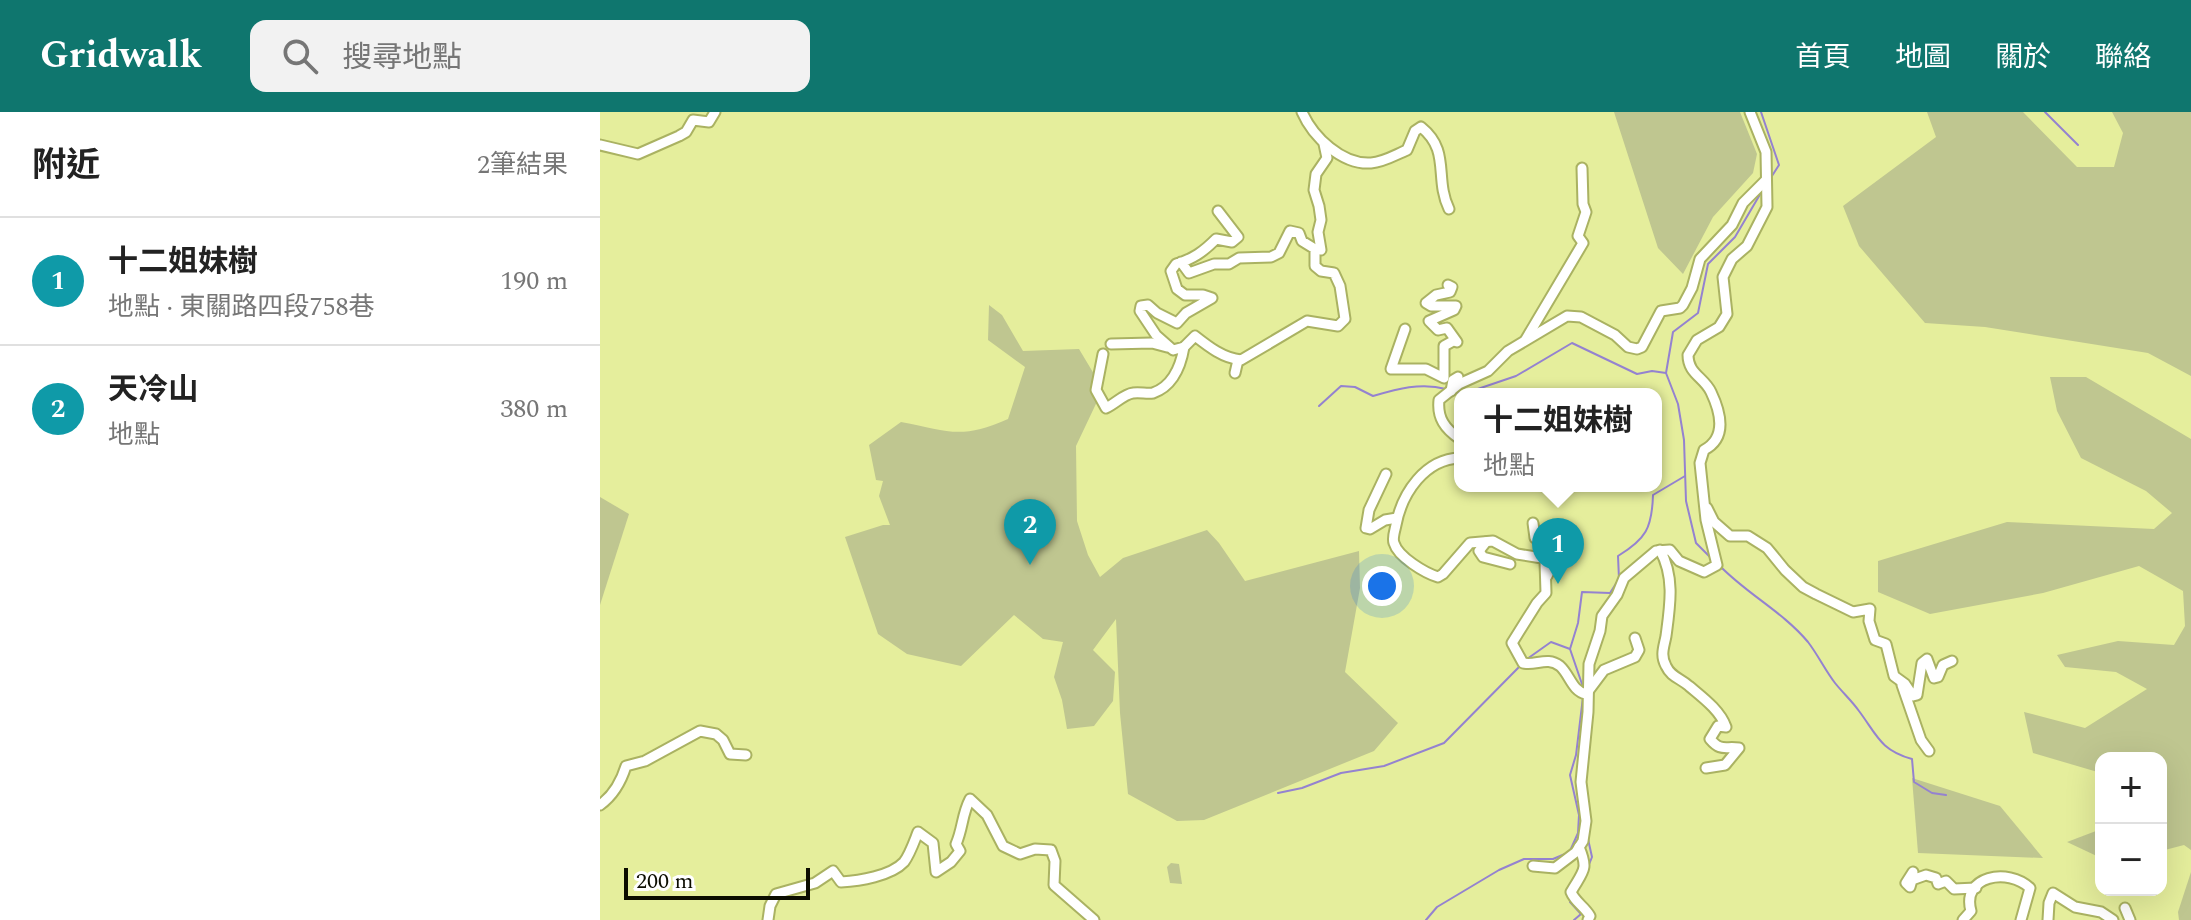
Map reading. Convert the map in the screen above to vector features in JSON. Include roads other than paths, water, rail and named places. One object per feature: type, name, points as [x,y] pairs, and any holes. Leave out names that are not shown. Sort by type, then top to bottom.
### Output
[{"type":"street","points":[[600,145],[638,154],[686,132],[693,120],[709,122],[715,112]]},
{"type":"street","points":[[1181,262],[1189,273],[1214,264],[1229,264],[1239,258],[1271,257],[1279,253],[1290,231],[1299,233],[1302,241],[1321,250],[1318,232],[1321,220],[1314,180],[1327,158],[1324,144],[1302,112]]},
{"type":"street","points":[[1533,866],[1555,868],[1583,841],[1586,821],[1581,782],[1589,664],[1602,616],[1617,595],[1624,578],[1660,550],[1670,550],[1679,561],[1704,572],[1717,562],[1706,520],[1700,463],[1704,450],[1719,439],[1720,424],[1711,390],[1691,370],[1688,355],[1697,340],[1719,327],[1727,314],[1723,277],[1732,259],[1747,246],[1767,207],[1766,152],[1750,112]]},
{"type":"street","points":[[1324,144],[1357,163],[1374,163],[1407,150],[1415,131],[1421,127],[1433,137],[1440,154],[1441,188],[1449,209]]},
{"type":"street","points":[[1525,342],[1583,243],[1578,236],[1586,212],[1582,168]]},
{"type":"street","points":[[1457,388],[1488,371],[1508,351],[1567,316],[1581,317],[1628,347],[1642,347],[1661,311],[1683,305],[1692,288],[1700,259],[1732,225],[1743,203],[1765,181]]},
{"type":"street","points":[[1103,354],[1096,390],[1106,408],[1130,393],[1153,393],[1171,381],[1181,364],[1178,349],[1156,335],[1140,311],[1141,306],[1145,304],[1177,323],[1186,313],[1212,298],[1185,295],[1177,289],[1171,271],[1176,264],[1203,252],[1216,239],[1232,242],[1238,237],[1218,211]]},
{"type":"street","points":[[1178,349],[1195,336],[1210,348],[1238,360],[1307,321],[1338,326],[1345,319],[1340,286],[1334,273],[1321,271],[1315,266],[1315,249]]},
{"type":"street","points":[[1448,285],[1452,287],[1450,292],[1436,295],[1426,303],[1431,306],[1456,306],[1454,310],[1429,321],[1438,330],[1447,328],[1457,342],[1444,346],[1444,378],[1451,391]]},
{"type":"street","points":[[1405,329],[1391,369],[1426,369],[1444,378]]},
{"type":"street","points":[[1111,344],[1152,343],[1178,349]]},
{"type":"street","points":[[1235,373],[1238,360]]},
{"type":"street","points":[[1451,391],[1453,380],[1458,377]]},
{"type":"street","points":[[1454,389],[1439,400],[1444,426],[1454,434]]},
{"type":"street","points":[[1454,459],[1441,461],[1412,483],[1397,518],[1394,544],[1402,555],[1438,577],[1470,543],[1493,541],[1517,554],[1542,558],[1545,561],[1546,593],[1512,643],[1523,663],[1553,662],[1561,667],[1579,693],[1586,694],[1604,670],[1635,657],[1639,650],[1635,638]]},
{"type":"street","points":[[1386,474],[1369,510],[1366,528],[1397,518]]},
{"type":"street","points":[[1704,501],[1714,522],[1730,536],[1748,536],[1767,548],[1803,587],[1853,612],[1870,609],[1869,621],[1875,640],[1886,644],[1894,676],[1902,685],[1921,740],[1929,751]]},
{"type":"street","points":[[1533,523],[1535,538],[1539,542],[1561,547],[1546,579]]},
{"type":"street","points":[[1486,542],[1479,551],[1483,557],[1510,564]]},
{"type":"street","points":[[1660,550],[1667,563],[1670,586],[1671,607],[1662,654],[1666,667],[1675,679],[1687,683],[1722,716],[1726,727],[1718,726],[1710,739],[1717,748],[1739,748],[1725,765],[1706,768]]},
{"type":"street","points":[[1894,676],[1905,684],[1913,696],[1917,695],[1922,663],[1927,659],[1934,678],[1938,677],[1943,665],[1952,661]]},
{"type":"street","points":[[600,805],[613,793],[626,766],[645,761],[700,731],[716,734],[730,754],[746,755]]},
{"type":"street","points":[[768,920],[776,894],[815,883],[833,871],[841,882],[895,870],[905,861],[918,832],[933,843],[936,872],[942,869],[960,851],[956,844],[964,827],[963,811],[970,799],[987,815],[1003,846],[1020,854],[1035,849],[1051,850],[1055,861],[1054,885],[1094,920]]},
{"type":"street","points":[[1579,847],[1586,862],[1584,873],[1571,892],[1574,900],[1585,907],[1590,916],[1588,920]]},
{"type":"street","points":[[1913,872],[1906,883],[1910,887],[1912,880],[1926,875],[1936,878],[1938,884],[1946,881],[1954,889],[1976,888]]},
{"type":"street","points":[[1963,920],[1971,911],[1970,893],[1992,876],[2023,881],[2030,888],[2021,920]]},
{"type":"street","points":[[2048,920],[2053,893],[2075,907],[2101,912],[2113,920]]},
{"type":"street","points":[[2125,908],[2130,920]]},
{"type":"waterway","points":[[1761,112],[1779,165],[1770,179]]},
{"type":"waterway","points":[[2045,112],[2078,145]]},
{"type":"waterway","points":[[1712,559],[1696,543],[1686,501],[1684,440],[1678,404],[1666,373],[1673,332],[1698,313],[1708,264],[1735,237],[1762,191]]},
{"type":"waterway","points":[[1481,388],[1516,376],[1572,343],[1637,374],[1652,371],[1666,373]]},
{"type":"waterway","points":[[1319,406],[1341,386],[1355,387],[1373,396],[1418,386],[1446,389]]},
{"type":"waterway","points":[[1662,490],[1685,476]]},
{"type":"waterway","points":[[1527,659],[1551,642],[1570,649],[1578,623],[1582,592],[1610,593],[1619,579],[1618,556],[1646,532],[1653,495],[1658,492]]},
{"type":"waterway","points":[[1720,566],[1788,621],[1808,642],[1880,741],[1912,759],[1914,782],[1932,793],[1946,795]]},
{"type":"waterway","points":[[1570,649],[1583,687]]},
{"type":"waterway","points":[[1278,793],[1302,788],[1341,773],[1384,766],[1444,743],[1520,666]]},
{"type":"waterway","points":[[1570,851],[1578,833],[1579,815],[1570,775],[1576,755],[1583,697]]},
{"type":"waterway","points":[[1588,839],[1592,857],[1588,867]]},
{"type":"waterway","points":[[1426,920],[1437,907],[1499,870],[1524,859],[1553,859],[1565,854]]},
{"type":"waterway","points":[[1570,897],[1570,902],[1581,914],[1574,920]]},
{"type":"place","name":"天冷山","points":[[1030,565]]},
{"type":"place","name":"十二姐妹樹","points":[[1558,584]]}]
